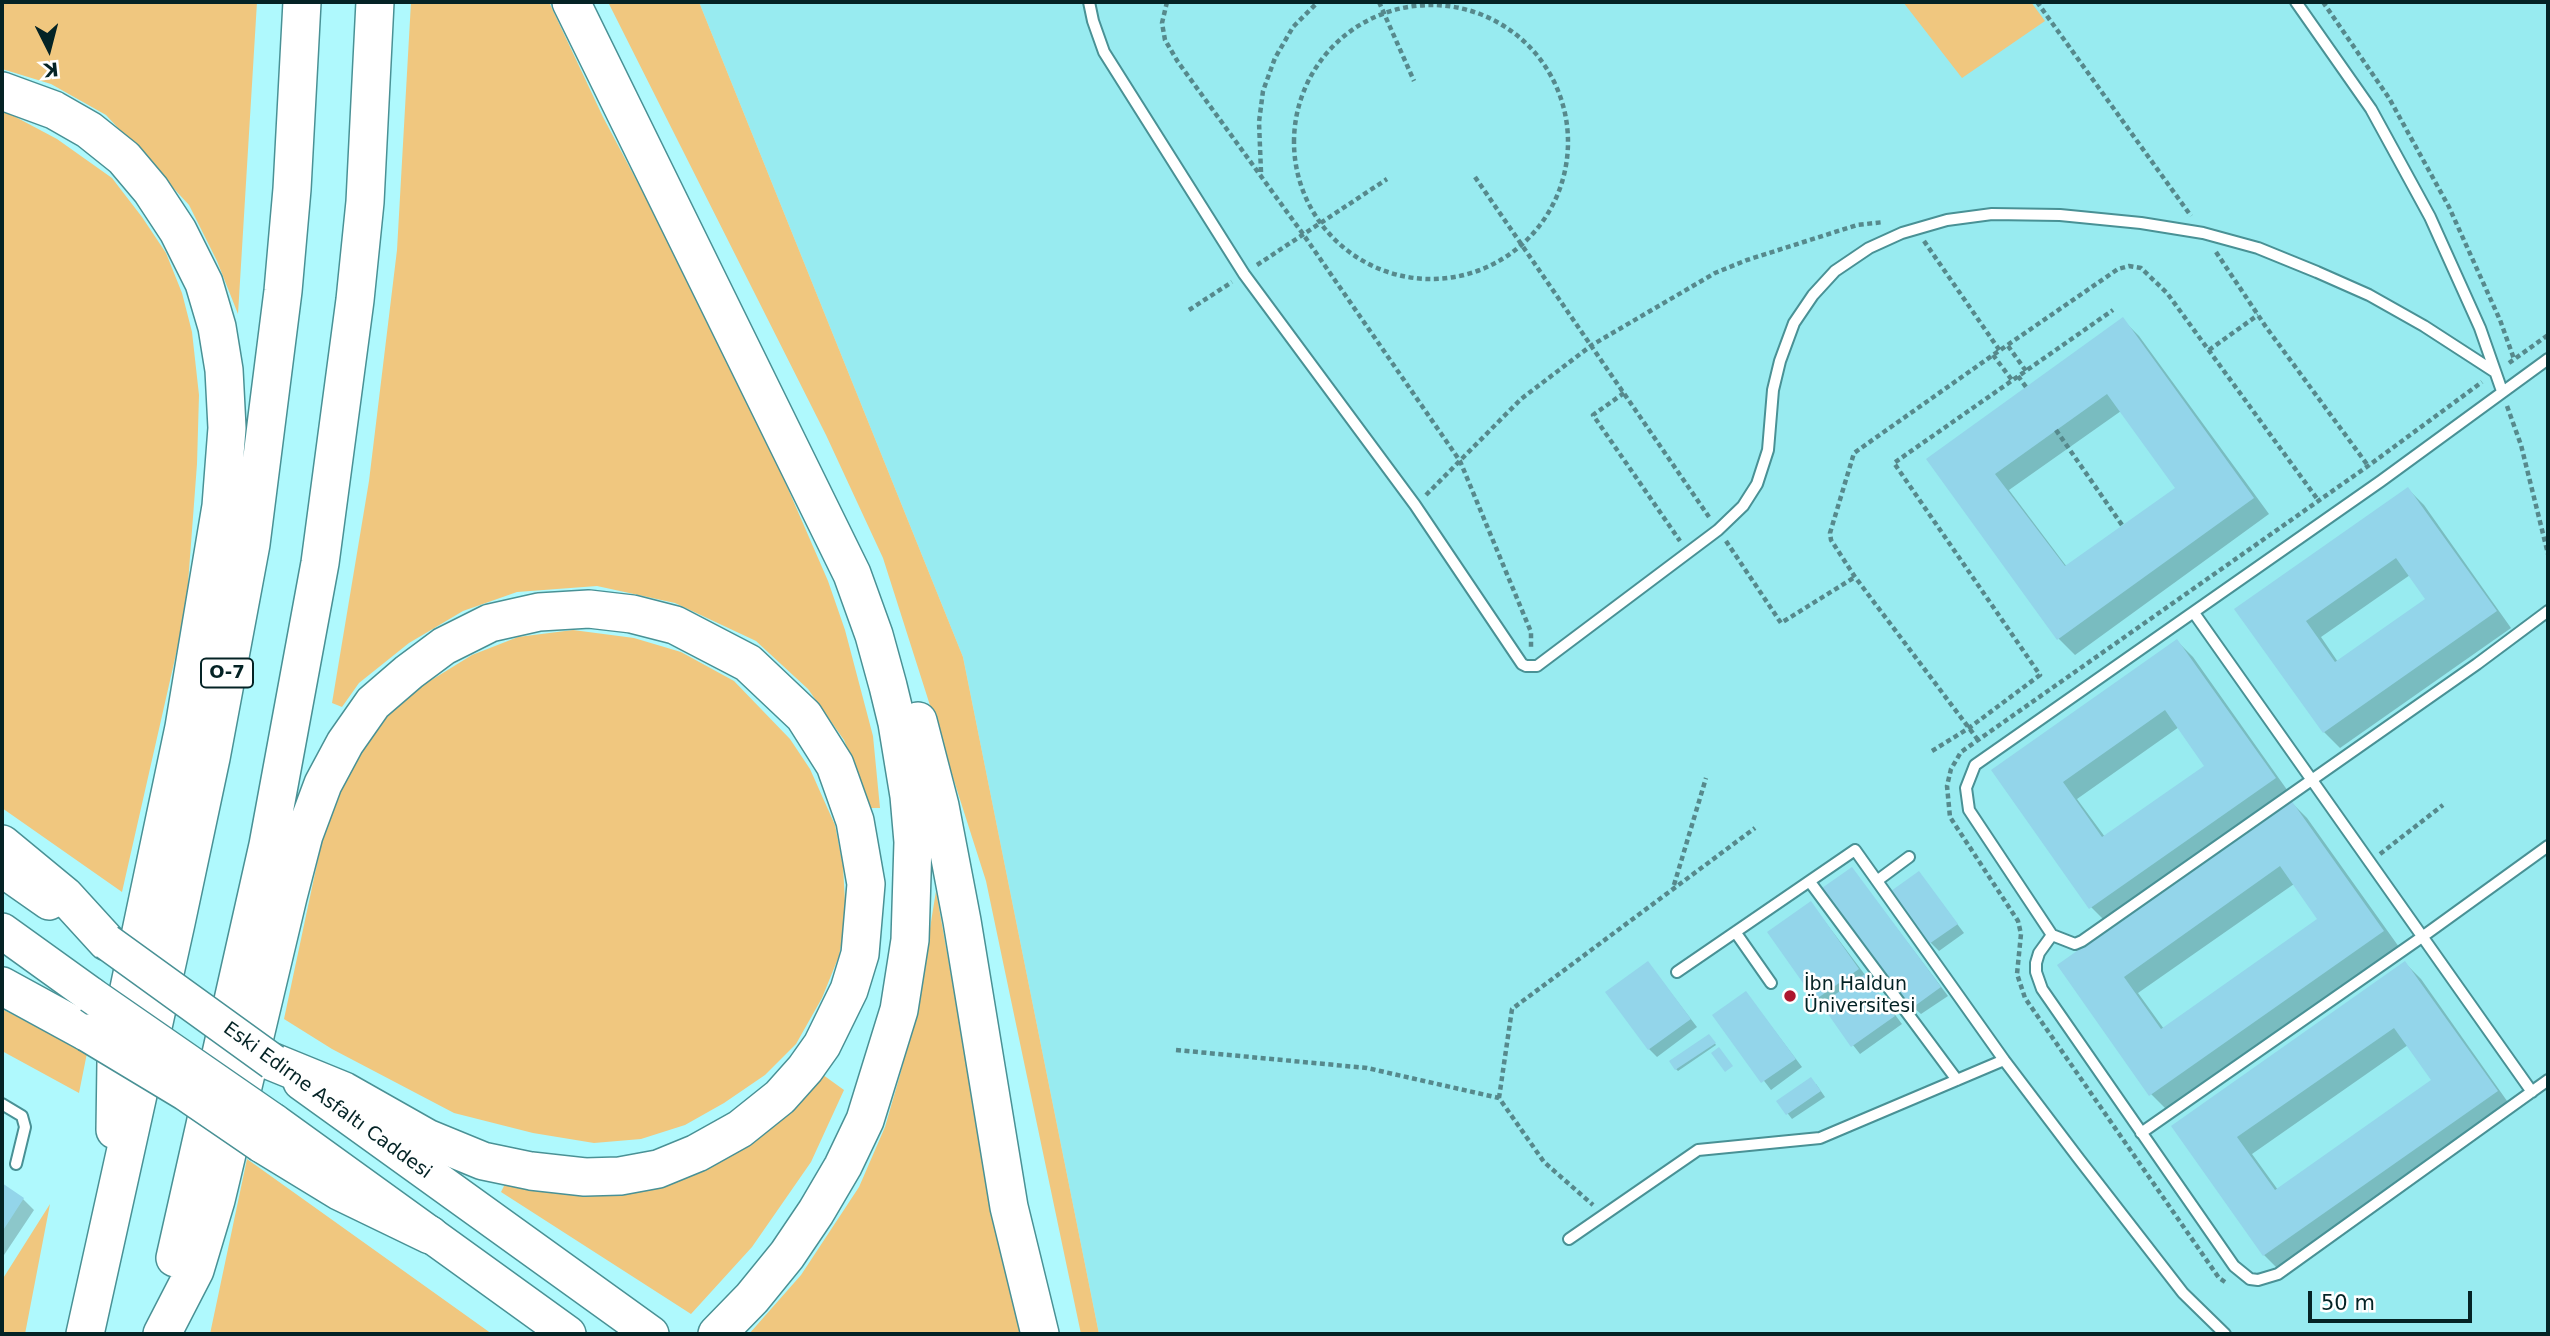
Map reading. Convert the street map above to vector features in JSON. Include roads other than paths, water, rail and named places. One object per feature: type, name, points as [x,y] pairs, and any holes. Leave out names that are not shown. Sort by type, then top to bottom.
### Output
[{"type":"highway","name":"O-7","points":[[85,1334],[211,758],[251,544],[284,278],[298,98],[302,2]]},
{"type":"highway","points":[[160,1334],[268,845],[320,563],[355,300],[365,202],[375,2]]},
{"type":"highway","points":[[571,2],[852,574],[874,635],[897,723],[909,796],[913,842],[910,940],[899,1010],[865,1120],[844,1166],[794,1244],[752,1298],[717,1334]]},
{"type":"highway","points":[[591,45],[695,223],[808,435],[872,574],[907,684],[940,806],[962,921],[1009,1207],[1040,1334]]},
{"type":"highway","points":[[2,90],[54,110],[89,130],[124,158],[151,190],[178,231],[204,283],[217,327],[224,370],[227,428],[219,519],[184,727],[116,1062],[116,1195]]},
{"type":"highway","points":[[160,1334],[195,1270],[216,1200],[288,897],[304,835],[323,784],[345,743],[373,703],[409,672],[444,646],[490,623],[540,612],[589,609],[632,614],[675,625],[748,663],[804,716],[835,765],[855,821],[866,884],[860,954],[849,990],[822,1045],[780,1097],[740,1129],[697,1153],[658,1169],[620,1176],[585,1177],[531,1171],[482,1160],[427,1138],[344,1091],[273,1062]]},
{"type":"highway","points":[[2,844],[65,896],[107,942]]},
{"type":"highway","name":"Eski Edirne Asfaltı Caddesi","points":[[2,869],[651,1334]]},
{"type":"highway","points":[[2,931],[91,995],[339,1191],[430,1235],[568,1334]]},
{"type":"highway","points":[[2,986],[88,1033],[186,1093],[268,1133]]},
{"type":"lane","points":[[1089,2],[1104,52],[1244,274],[1415,505],[1522,664],[1532,667],[1537,666],[1688,553],[1743,506],[1757,484],[1768,450],[1773,390],[1794,323],[1813,295],[1835,271],[1869,247],[1916,229],[1947,220],[1992,214],[2060,215],[2141,223],[2203,233],[2258,248],[2369,295],[2496,372]]},
{"type":"lane","points":[[2297,2],[2371,110],[2430,216],[2480,328],[2502,391]]},
{"type":"lane","points":[[2548,359],[2381,481],[1975,765],[1966,788],[1969,810],[2052,935],[2075,944],[2082,942],[2548,611]]},
{"type":"lane","points":[[2194,613],[2532,1092]]},
{"type":"lane","points":[[2141,1133],[2548,846]]},
{"type":"lane","points":[[1677,972],[1854,850],[2004,1060],[2183,1293],[2225,1334]]},
{"type":"lane","points":[[1878,880],[1909,857]]},
{"type":"lane","points":[[1810,882],[1957,1080]]},
{"type":"lane","points":[[1736,933],[1770,984]]},
{"type":"lane","points":[[2052,935],[2039,953],[2036,963],[2042,989],[2234,1266],[2250,1279],[2258,1280],[2278,1274],[2548,1080]]},
{"type":"lane","points":[[1569,1239],[1700,1149],[1820,1138],[2004,1060]]},
{"type":"lane","points":[[2,1104],[22,1116],[25,1128],[16,1164]]},
{"type":"place","name":"İbn Haldun Üniversitesi","points":[[1790,996]]}]
